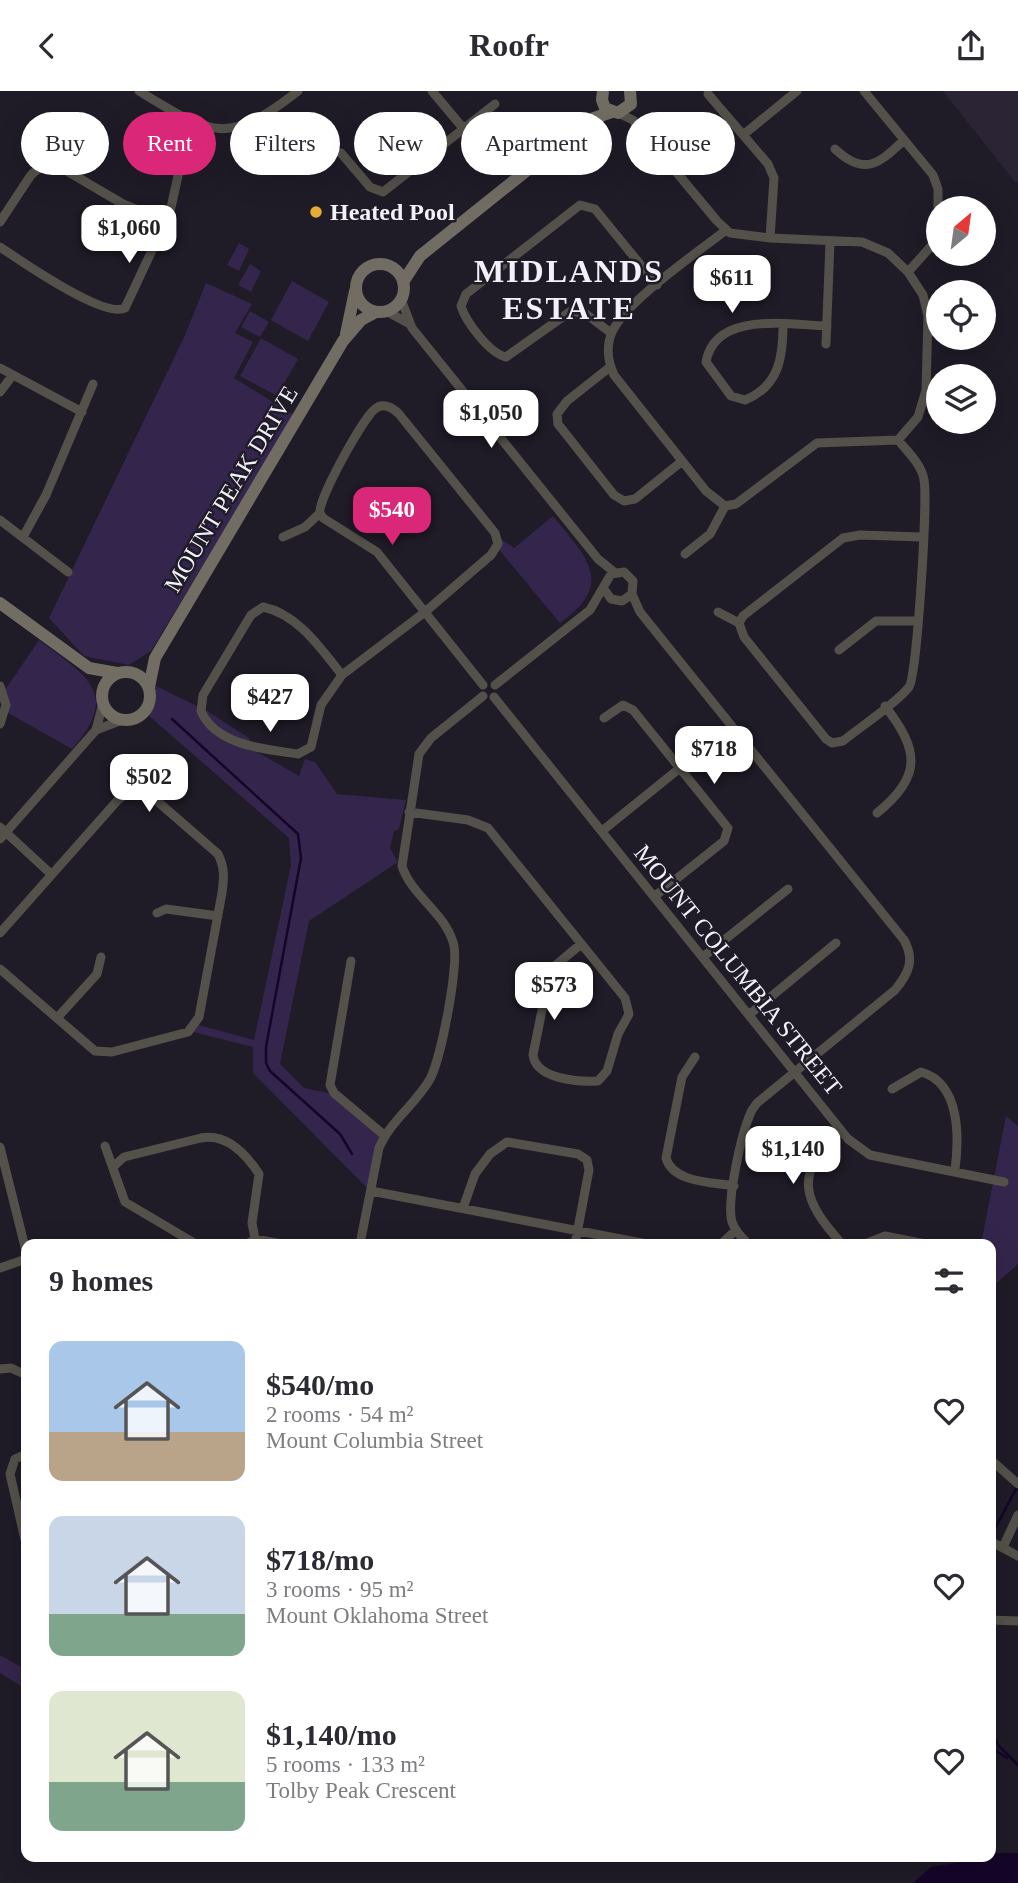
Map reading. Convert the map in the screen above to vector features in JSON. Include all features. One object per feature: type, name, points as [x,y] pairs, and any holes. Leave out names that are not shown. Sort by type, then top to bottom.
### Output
[{"type":"street","points":[[139,91],[172,112]]},
{"type":"street","points":[[216,128],[226,130],[248,125],[297,91]]},
{"type":"street","points":[[432,91],[461,126]]},
{"type":"street","points":[[743,135],[797,91]]},
{"type":"street","points":[[864,91],[937,183],[937,196]]},
{"type":"street","points":[[602,94],[615,113],[626,117]]},
{"type":"street","points":[[594,112],[602,94]]},
{"type":"street","points":[[708,94],[768,164],[774,178],[770,238]]},
{"type":"street","points":[[612,114],[632,95]]},
{"type":"street","points":[[484,112],[495,104]]},
{"type":"street","points":[[341,153],[370,187],[383,192],[461,130]]},
{"type":"street","points":[[835,149],[848,161],[870,165],[881,161],[904,140]]},
{"type":"street","points":[[0,222],[31,175],[46,162],[55,163],[123,204],[165,221]]},
{"type":"street","points":[[0,247],[63,288],[111,310],[121,311],[128,305],[165,221],[179,175]]},
{"type":"street","points":[[521,175],[415,260],[403,282],[401,299],[408,323],[598,559],[614,572],[624,572],[632,578],[632,594],[640,612],[904,940],[911,957],[910,968],[895,990],[795,1071],[752,1110],[734,1186],[732,1218],[736,1230],[744,1239]]},
{"type":"street","points":[[680,175],[726,230],[740,236],[878,246],[908,272],[923,295],[928,316],[926,390],[918,417],[898,440],[817,443],[736,504],[725,506],[715,501],[681,461],[610,367],[611,333],[629,311],[726,230]]},
{"type":"street","points":[[611,333],[586,314],[571,311],[512,355],[506,356],[495,352],[470,323],[461,306],[466,294],[580,205],[595,209],[657,285]]},
{"type":"street","points":[[826,344],[830,242]]},
{"type":"street","points":[[908,272],[926,252]]},
{"type":"street","points":[[408,323],[361,303],[356,288],[359,277],[366,269],[376,265],[387,266],[415,260]]},
{"type":"street","points":[[387,266],[397,272],[403,282]]},
{"type":"street","name":"MOUNT PEAK DRIVE","points":[[344,341],[356,288]]},
{"type":"street","name":"MOUNT PEAK DRIVE","points":[[2,833],[96,730],[122,720],[132,720],[144,713],[151,698],[149,687],[155,658],[344,341],[361,320],[381,312],[401,299]]},
{"type":"street","points":[[783,324],[781,363],[772,380],[745,400],[731,395],[706,362],[712,348],[730,331],[742,326],[783,324],[827,326]]},
{"type":"street","points":[[610,367],[567,401],[557,414],[558,424],[614,495],[624,501],[635,499],[681,461]]},
{"type":"street","points":[[0,368],[82,412]]},
{"type":"street","points":[[0,392],[12,376]]},
{"type":"street","points":[[23,537],[46,495],[93,384]]},
{"type":"street","points":[[284,537],[305,527],[320,513],[320,503],[370,415],[382,406],[395,410],[495,533],[498,544],[491,555],[425,612],[342,675],[325,697],[313,742],[304,753],[237,742],[210,723],[201,711],[203,695],[251,615],[263,607],[283,615],[302,628],[342,675]]},
{"type":"street","points":[[718,612],[739,623],[744,638],[832,743],[843,741],[909,688],[914,679],[925,481],[898,440]]},
{"type":"street","points":[[685,554],[710,534],[725,506]]},
{"type":"street","points":[[320,513],[377,552],[483,685],[483,696]]},
{"type":"street","points":[[0,520],[68,572]]},
{"type":"street","points":[[739,623],[743,616],[844,538],[860,535],[922,537]]},
{"type":"street","points":[[598,559],[605,585],[618,601],[640,612]]},
{"type":"street","points":[[590,610],[614,572]]},
{"type":"street","points":[[483,685],[495,685],[590,610],[632,594]]},
{"type":"street","points":[[0,603],[89,668],[110,714],[122,720]]},
{"type":"street","points":[[839,650],[876,621],[918,621]]},
{"type":"street","name":"MOUNT PEAK DRIVE","points":[[96,730],[107,680],[155,658]]},
{"type":"street","points":[[89,668],[143,677],[149,687]]},
{"type":"street","points":[[361,1239],[384,1135],[432,1075],[457,957],[447,929],[405,873],[402,860],[415,768],[422,749],[483,696],[494,697],[497,693],[495,685]]},
{"type":"street","points":[[0,686],[6,705],[0,724]]},
{"type":"street","name":"MOUNT COLUMBIA STREET","points":[[494,697],[841,1131],[856,1146],[870,1155],[1004,1182]]},
{"type":"street","points":[[604,718],[621,706],[627,706],[680,768],[728,831],[723,841],[654,896]]},
{"type":"street","points":[[877,813],[903,790],[910,767],[909,740],[885,706]]},
{"type":"street","points":[[602,831],[680,768]]},
{"type":"street","points":[[0,933],[126,791],[140,789],[218,854],[225,873],[199,1017],[188,1032],[104,1053],[90,1048],[0,969]]},
{"type":"street","points":[[410,812],[468,820],[488,828],[625,998],[630,1008],[607,1071],[598,1081],[542,1072],[534,1063],[534,1046],[550,970],[581,944]]},
{"type":"street","points":[[2,833],[51,874]]},
{"type":"street","points":[[703,957],[788,889]]},
{"type":"street","points":[[157,913],[166,909],[218,916]]},
{"type":"street","points":[[750,1014],[836,943]]},
{"type":"street","points":[[57,1019],[97,974],[101,957]]},
{"type":"street","points":[[351,961],[330,1085],[334,1093],[384,1135]]},
{"type":"street","points":[[695,1057],[682,1077],[666,1158],[668,1165],[680,1175],[734,1186]]},
{"type":"street","points":[[892,1089],[921,1072],[932,1076],[940,1086],[956,1115],[958,1130],[954,1170]]},
{"type":"street","points":[[838,1239],[811,1205],[808,1188],[815,1157],[841,1131]]},
{"type":"street","points":[[113,1167],[124,1157],[201,1138],[212,1136],[226,1141],[245,1156],[259,1174],[251,1239]]},
{"type":"street","points":[[463,1208],[470,1183],[490,1154],[507,1142],[578,1154],[587,1160],[589,1170],[576,1239]]},
{"type":"street","points":[[105,1146],[125,1202],[188,1239]]},
{"type":"street","points":[[0,1147],[23,1239]]},
{"type":"street","points":[[371,1191],[622,1239]]},
{"type":"street","points":[[726,1239],[736,1230]]},
{"type":"street","points":[[878,1239],[885,1236],[900,1239]]},
{"type":"street","points":[[0,1268],[21,1261]]},
{"type":"street","points":[[0,1369],[11,1368],[21,1373]]},
{"type":"street","points":[[21,1456],[15,1458],[10,1474],[21,1522]]},
{"type":"street","points":[[996,1465],[1016,1483]]},
{"type":"street","points":[[1005,1549],[1004,1540],[1018,1515]]},
{"type":"street","points":[[996,1544],[1018,1556]]},
{"type":"street","points":[[996,1619],[1018,1621]]},
{"type":"shaded area","points":[[943,91],[1018,91],[1016,183]]},
{"type":"shaded area","points":[[239,243],[249,249],[239,271],[227,265]]},
{"type":"shaded area","points":[[250,264],[261,271],[251,292],[238,285]]},
{"type":"shaded area","points":[[292,281],[329,302],[308,341],[271,320]]},
{"type":"shaded area","points":[[206,283],[252,304],[235,333],[253,342],[234,378],[294,415],[151,651],[129,665],[84,656],[49,618],[185,335]]},
{"type":"shaded area","points":[[250,311],[269,322],[260,337],[241,327]]},
{"type":"shaded area","points":[[261,338],[298,359],[277,396],[240,376]]},
{"type":"shaded area","points":[[553,516],[584,557],[590,569],[591,582],[587,595],[577,609],[560,623],[496,546],[497,536],[514,548]]},
{"type":"shaded area","points":[[39,640],[83,675],[92,687],[96,699],[87,730],[72,749],[8,713],[5,690]]},
{"type":"shaded area","points":[[154,685],[207,711],[249,738],[249,747],[299,776],[305,759],[315,762],[337,794],[406,800],[399,829],[394,831],[390,848],[398,862],[309,921],[280,1064],[304,1088],[333,1094],[380,1134],[367,1188],[253,1073],[253,1047],[189,1031],[195,1024],[254,1040],[291,865],[289,838],[148,715]]},
{"type":"shaded area","points":[[1006,1116],[1018,1126],[1018,1264],[996,1284],[996,1239],[982,1239]]},
{"type":"shaded area","points":[[0,1655],[21,1667],[21,1686],[0,1673]]},
{"type":"shaded area","points":[[1018,1853],[1018,1883],[913,1883],[931,1867],[960,1862],[996,1862],[996,1854]]},
{"type":"waterway","points":[[172,719],[298,834],[301,858],[266,1047],[266,1063],[270,1071],[340,1134],[352,1154]]},
{"type":"waterway","points":[[996,1527],[1018,1485]]},
{"type":"waterway","points":[[996,1740],[1018,1765]]},
{"type":"waterway","points":[[996,1751],[1007,1758]]},
{"type":"place","name":"Heated Pool","points":[[316,212]]},
{"type":"district","name":"MIDLANDS ESTATE","points":[[569,290]]}]
